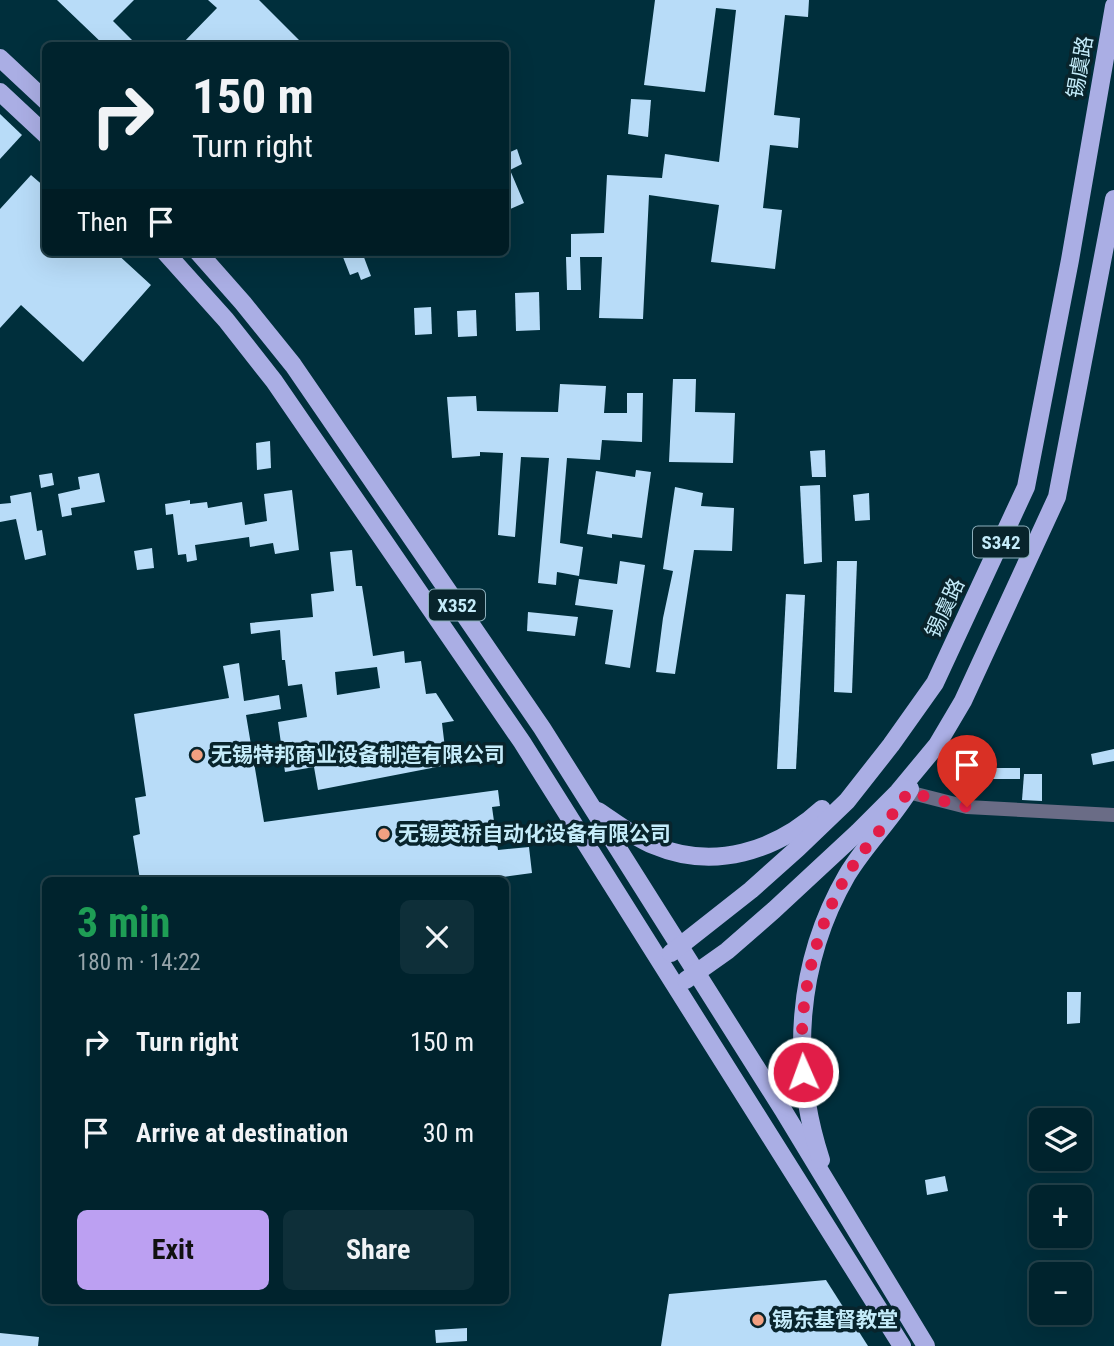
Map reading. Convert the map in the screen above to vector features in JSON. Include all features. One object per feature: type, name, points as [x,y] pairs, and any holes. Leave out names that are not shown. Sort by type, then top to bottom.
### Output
[{"type":"main road","name":"锡虞路","points":[[660,960],[679,948],[798,848],[847,801],[935,683],[1026,487],[1070,260],[1114,6]]},
{"type":"main road","points":[[0,58],[42,98]]},
{"type":"main road","points":[[0,92],[42,131]]},
{"type":"main road","name":"S342","points":[[696,974],[774,910],[898,792],[937,745],[963,701],[1057,497],[1114,199]]},
{"type":"main road","name":"X352","points":[[169,256],[226,320],[274,381],[522,742],[660,960]]},
{"type":"main road","name":"X352","points":[[202,256],[293,365],[542,728],[696,974]]},
{"type":"main road","points":[[591,806],[627,831],[653,845],[676,853],[701,856],[748,852],[773,844],[805,824],[863,766],[891,745]]},
{"type":"main road","points":[[831,1190],[805,1095],[801,1050],[809,975],[822,932],[848,874],[908,792],[937,745]]},
{"type":"main road","points":[[660,960],[902,1346]]},
{"type":"main road","points":[[675,986],[696,974],[783,1110],[926,1346]]},
{"type":"street","points":[[908,792],[967,807],[1114,815]]},
{"type":"building","points":[[57,0],[134,0],[113,21],[134,42],[101,42]]},
{"type":"building","points":[[208,0],[259,0],[301,42],[184,42],[217,8]]},
{"type":"building","points":[[655,0],[809,0],[808,17],[785,15],[774,115],[800,118],[798,148],[770,145],[763,208],[782,210],[775,269],[711,262],[719,205],[649,195],[643,319],[599,318],[602,257],[571,257],[571,234],[604,233],[607,175],[662,178],[665,154],[719,162],[736,10],[716,8],[705,92],[644,85]]},
{"type":"building","points":[[631,99],[651,100],[648,137],[628,134]]},
{"type":"building","points":[[0,114],[22,135],[0,159]]},
{"type":"building","points":[[517,149],[522,164],[510,170],[524,203],[509,210],[509,153]]},
{"type":"building","points":[[31,175],[42,185],[42,256],[119,256],[151,285],[83,362],[21,305],[0,328],[0,209]]},
{"type":"building","points":[[343,256],[364,256],[371,276],[361,280],[358,272],[350,275]]},
{"type":"building","points":[[566,257],[580,257],[581,290],[567,290]]},
{"type":"building","points":[[539,292],[540,330],[516,331],[515,293]]},
{"type":"building","points":[[431,307],[432,334],[415,335],[414,308]]},
{"type":"building","points":[[476,310],[477,336],[458,337],[457,311]]},
{"type":"building","points":[[673,379],[696,379],[695,412],[735,413],[733,463],[669,462]]},
{"type":"building","points":[[560,384],[606,386],[604,413],[627,413],[627,393],[643,393],[642,442],[602,440],[600,460],[567,458],[560,543],[583,547],[579,576],[557,572],[556,585],[538,583],[549,458],[521,457],[515,537],[498,535],[503,453],[480,452],[480,456],[452,458],[447,397],[476,396],[477,411],[558,412]]},
{"type":"building","points":[[270,441],[271,468],[257,470],[256,443]]},
{"type":"building","points":[[825,450],[826,477],[812,477],[810,451]]},
{"type":"building","points":[[636,470],[651,472],[642,538],[612,534],[612,538],[587,534],[596,471],[635,477]]},
{"type":"building","points":[[52,473],[54,485],[41,488],[39,475]]},
{"type":"building","points":[[99,473],[105,502],[71,508],[72,515],[62,517],[58,494],[80,489],[78,477]]},
{"type":"building","points":[[820,485],[822,562],[804,564],[800,486]]},
{"type":"building","points":[[675,487],[703,493],[701,506],[734,508],[732,551],[694,550],[675,674],[656,672],[673,571],[663,569]]},
{"type":"building","points":[[292,490],[299,550],[275,554],[273,543],[250,547],[249,537],[195,545],[197,560],[187,562],[186,554],[178,555],[173,514],[166,515],[165,504],[190,500],[190,504],[207,502],[208,508],[242,502],[245,525],[267,521],[264,494]]},
{"type":"building","points":[[31,492],[37,531],[42,530],[46,555],[25,560],[16,519],[0,522],[0,504],[11,503],[10,496]]},
{"type":"building","points":[[869,493],[870,520],[855,521],[853,495]]},
{"type":"building","points":[[152,548],[154,568],[137,570],[134,551]]},
{"type":"building","points":[[352,550],[356,586],[362,586],[373,656],[404,651],[405,663],[421,661],[426,694],[436,693],[454,721],[442,723],[447,765],[318,790],[314,767],[285,772],[278,722],[307,717],[302,684],[288,686],[285,660],[282,660],[280,630],[251,634],[250,623],[313,617],[311,594],[334,591],[330,552]],"holes":[[[377,667],[380,688],[337,695],[335,672]]]},
{"type":"building","points":[[620,561],[645,565],[630,668],[605,664],[613,610],[575,605],[579,579],[617,584]]},
{"type":"building","points":[[837,561],[857,561],[852,693],[834,692]]},
{"type":"building","points":[[786,594],[805,595],[796,769],[777,769]]},
{"type":"building","points":[[528,612],[578,617],[575,636],[527,631]]},
{"type":"building","points":[[239,663],[244,701],[279,695],[281,709],[246,715],[264,822],[498,790],[500,806],[492,807],[498,850],[529,847],[532,873],[503,877],[140,877],[133,836],[140,834],[135,798],[146,796],[134,714],[229,698],[223,666]]},
{"type":"building","points":[[1114,749],[1114,761],[1093,765],[1091,754]]},
{"type":"building","points":[[992,768],[1020,768],[1020,779],[992,779]]},
{"type":"building","points":[[1024,774],[1042,774],[1042,801],[1022,800]]},
{"type":"building","points":[[1067,992],[1081,992],[1080,1023],[1067,1024]]},
{"type":"building","points":[[945,1176],[948,1191],[927,1195],[925,1180]]},
{"type":"building","name":"锡东基督教堂","points":[[826,1280],[868,1346],[661,1346],[669,1294]]},
{"type":"building","points":[[467,1328],[467,1341],[436,1343],[435,1330]]},
{"type":"building","points":[[0,1333],[39,1337],[38,1346],[0,1346]]},
{"type":"place","name":"无锡特邦商业设备制造有限公司","points":[[197,755]]},
{"type":"place","name":"无锡英桥自动化设备有限公司","points":[[384,834]]},
{"type":"place","name":"锡东基督教堂","points":[[758,1320]]},
{"type":"route","points":[[803,1072],[801,1050],[809,975],[822,932],[848,874],[908,792],[967,807]]}]
